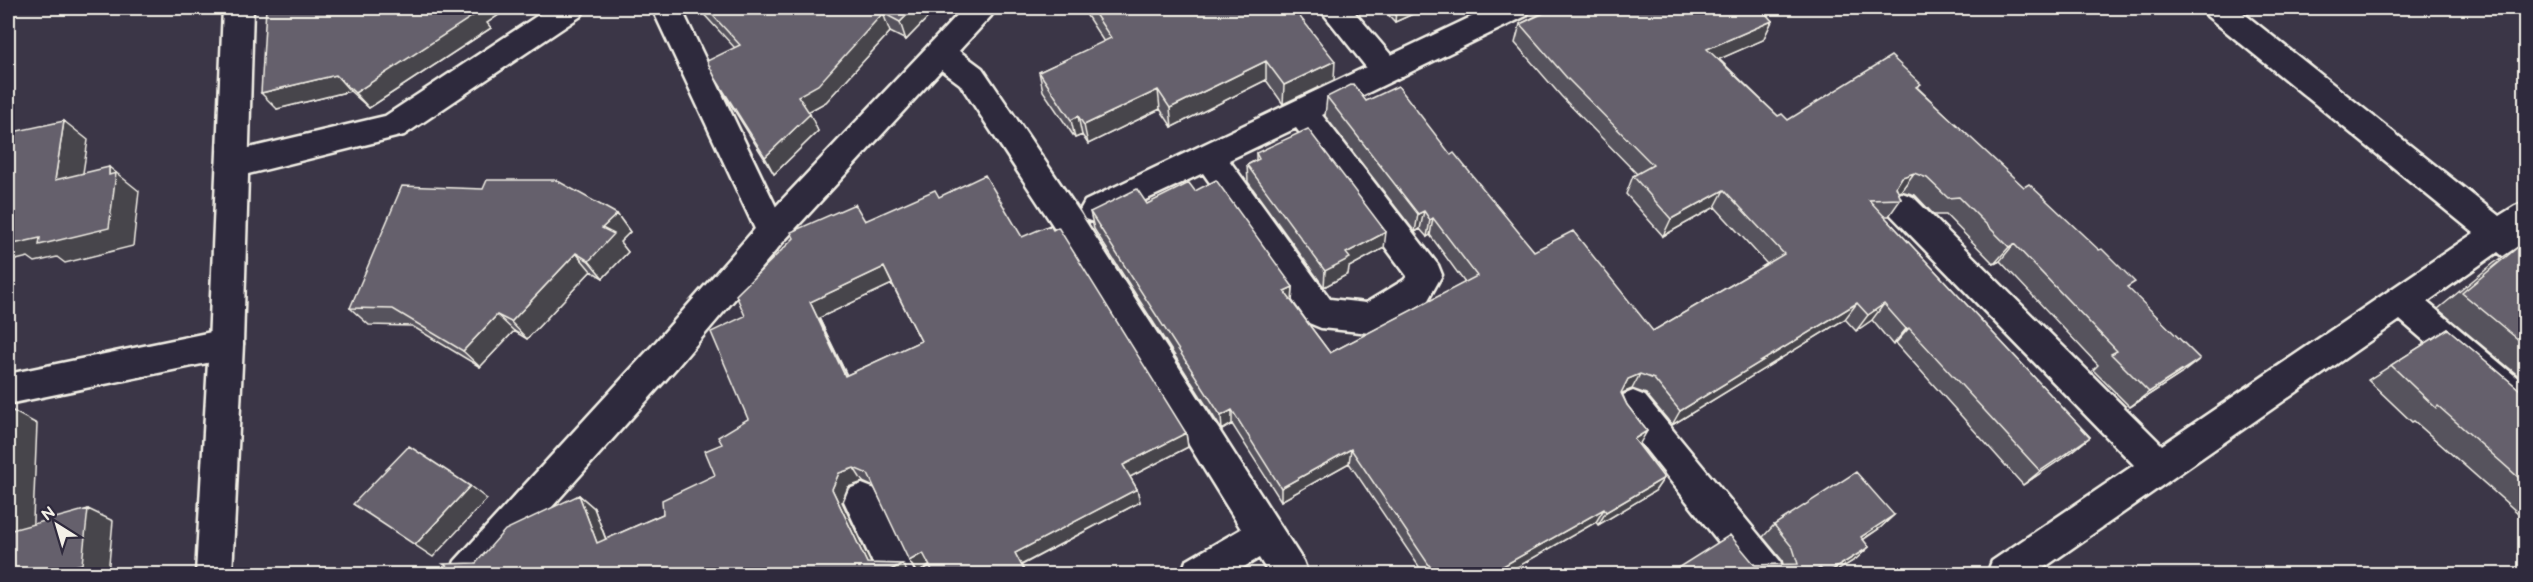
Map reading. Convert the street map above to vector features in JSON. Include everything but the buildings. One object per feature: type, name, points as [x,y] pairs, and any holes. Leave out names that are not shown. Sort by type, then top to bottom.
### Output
[{"type":"street","points":[[214,574],[226,344],[238,8]]},
{"type":"street","points":[[232,165],[393,126],[571,8]]},
{"type":"street","points":[[667,8],[772,232]]},
{"type":"street","points":[[468,574],[665,356],[772,232],[981,8]]},
{"type":"street","points":[[1334,8],[1386,70]]},
{"type":"street","points":[[1070,223],[1516,8]]},
{"type":"street","points":[[2217,8],[2526,256]]},
{"type":"street","points":[[940,52],[970,76],[1070,223],[1290,574]]},
{"type":"street","points":[[1208,156],[1321,313],[1370,318],[1416,290],[1426,274],[1301,111]]},
{"type":"street","points":[[1902,206],[2160,467]]},
{"type":"street","points":[[2005,574],[2526,215]]},
{"type":"street","points":[[2401,300],[2526,407]]},
{"type":"street","points":[[8,389],[226,344]]},
{"type":"street","points":[[1633,407],[1767,574]]},
{"type":"street","points":[[862,501],[897,574]]},
{"type":"street","points":[[1199,574],[1265,536]]}]
